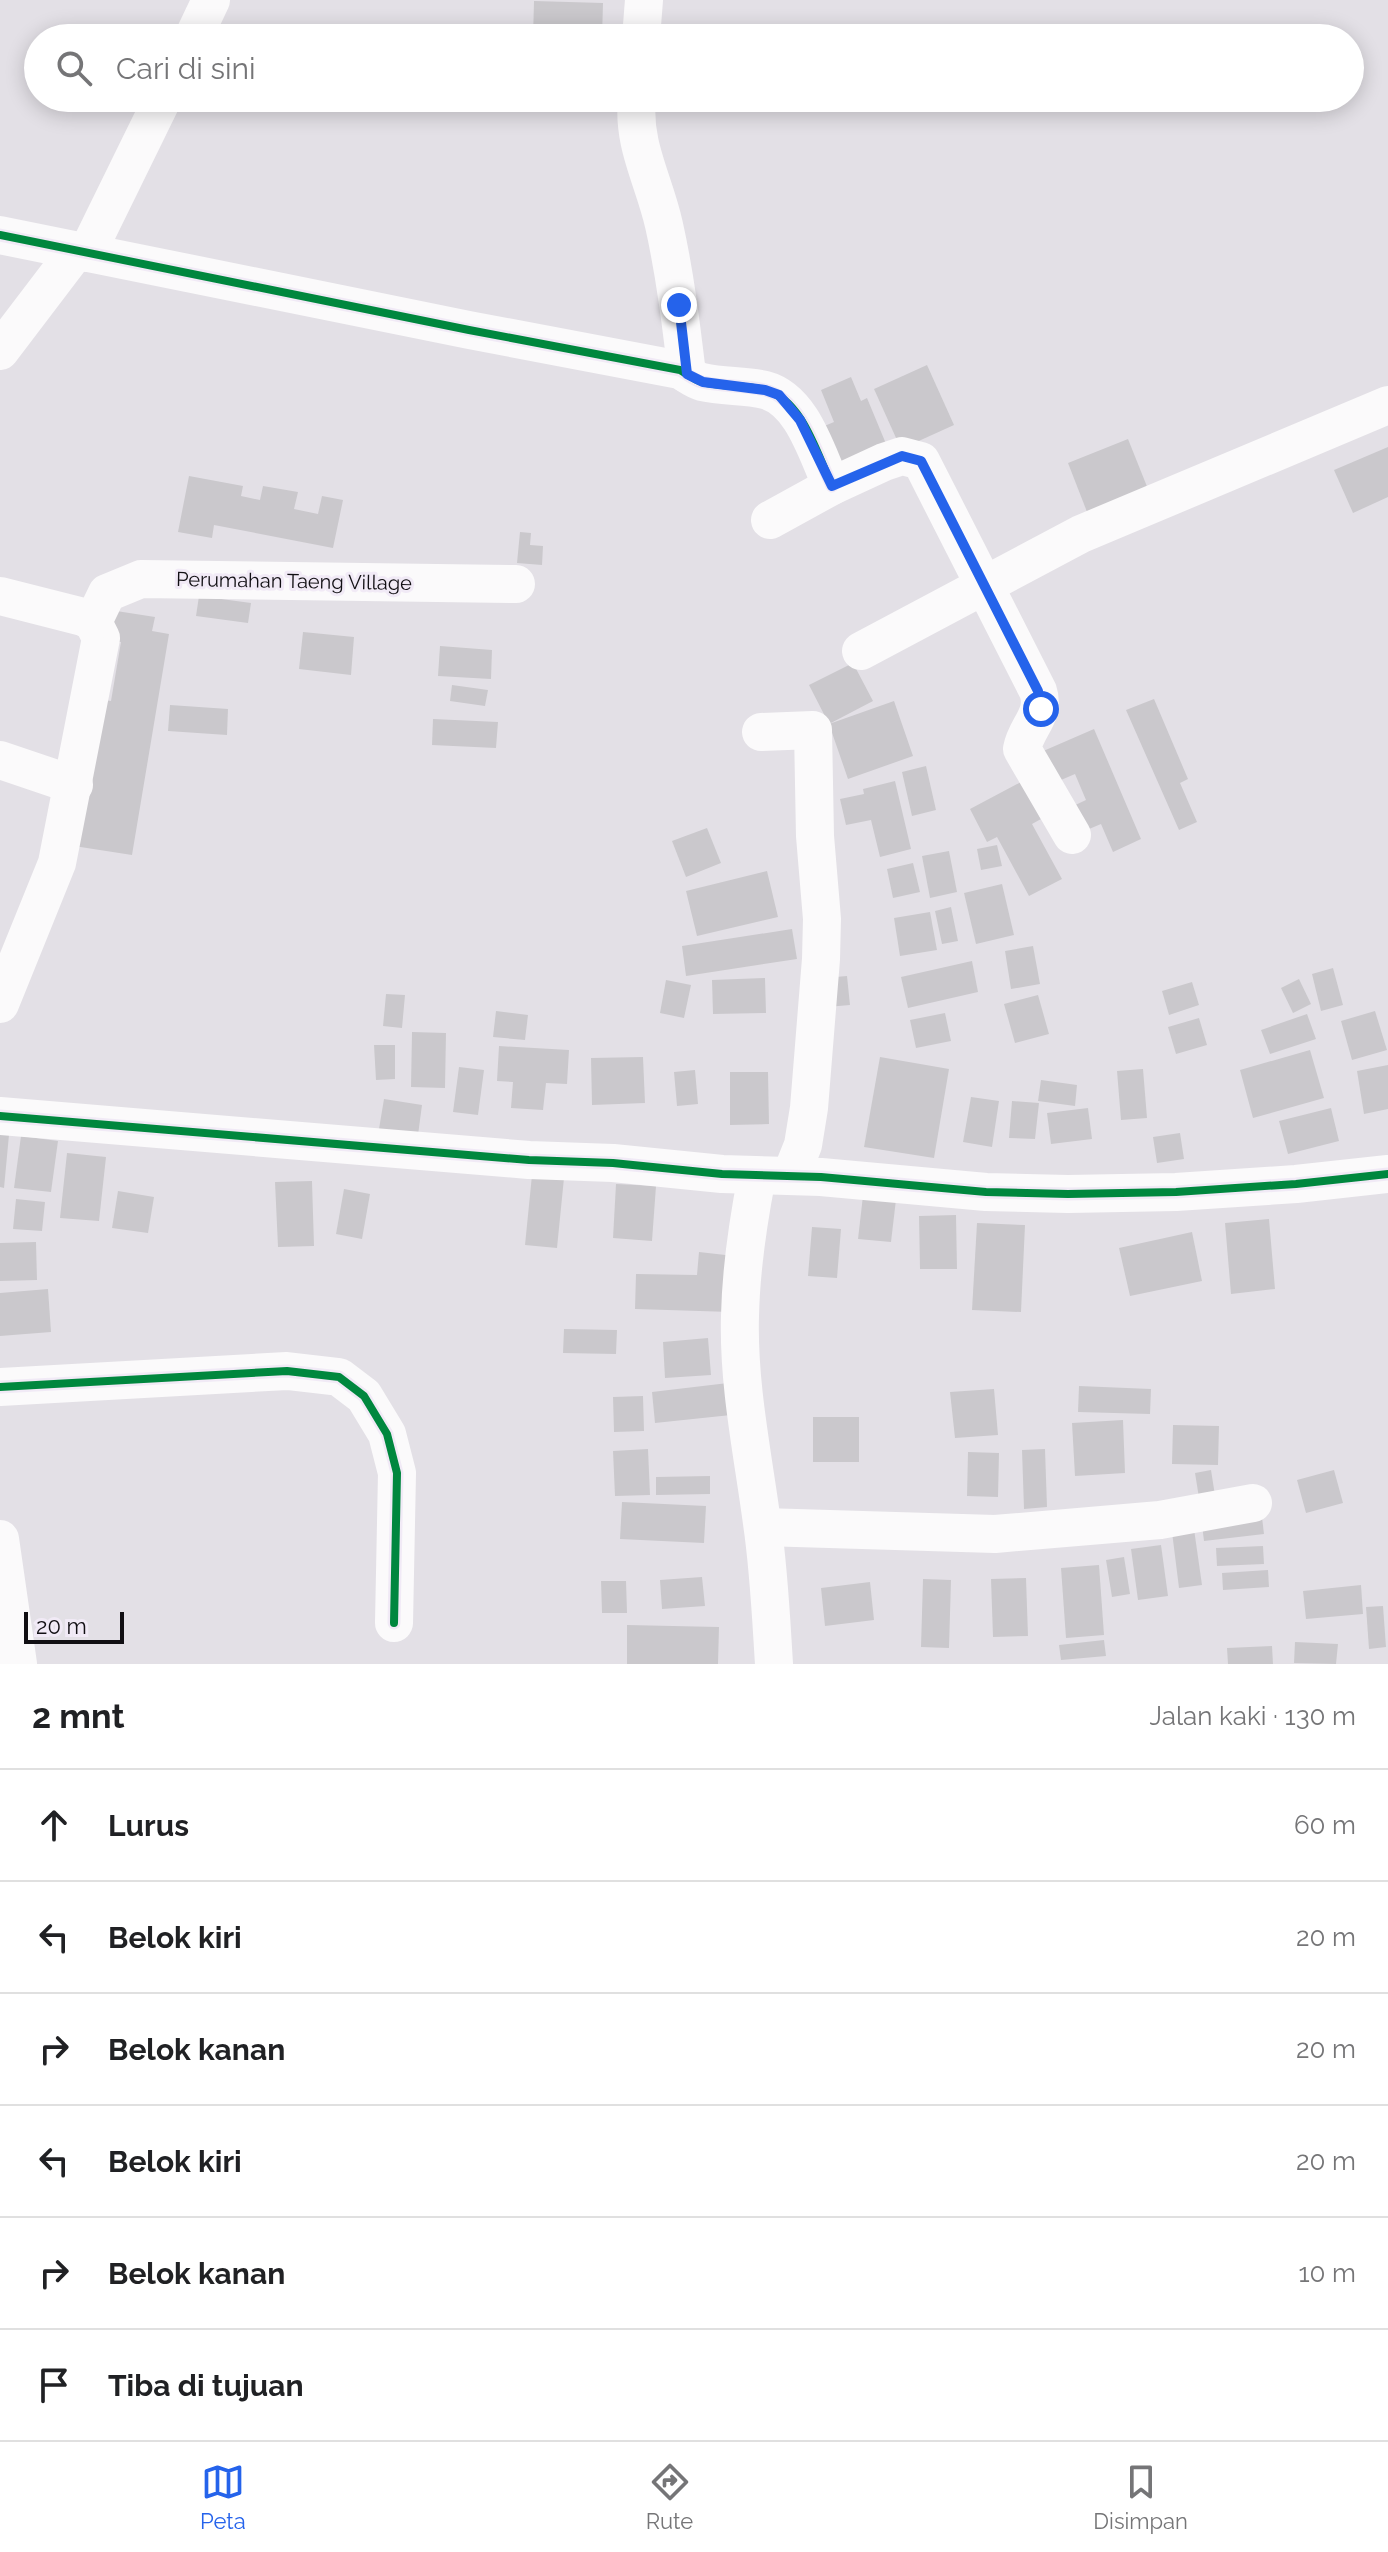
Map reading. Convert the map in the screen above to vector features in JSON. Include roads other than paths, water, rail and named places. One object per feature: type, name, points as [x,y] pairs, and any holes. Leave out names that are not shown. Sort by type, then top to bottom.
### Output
[{"type":"street","points":[[200,24],[211,0]]},
{"type":"street","points":[[642,24],[644,0]]},
{"type":"street","points":[[0,351],[82,252],[156,112]]},
{"type":"street","points":[[637,112],[636,133],[664,223],[679,305],[687,374]]},
{"type":"street","points":[[0,235],[687,374],[703,382],[765,390],[779,395],[800,420],[832,486]]},
{"type":"street","points":[[861,651],[1081,534],[1388,405]]},
{"type":"street","points":[[770,520],[832,486],[902,456],[921,461],[1041,700],[1041,709],[1024,741],[1024,755],[1072,835]]},
{"type":"street","name":"Perumahan Taeng Village","points":[[93,622],[107,593],[141,579],[516,584]]},
{"type":"street","points":[[0,596],[83,617],[93,622],[101,638],[57,863],[0,1004]]},
{"type":"street","points":[[761,732],[813,730],[815,836],[822,919],[809,1108],[803,1145],[774,1176],[748,1224],[740,1316],[774,1664]]},
{"type":"street","points":[[0,760],[74,785]]},
{"type":"street","points":[[0,1116],[529,1160],[613,1163],[986,1192],[1176,1192],[1388,1174]]},
{"type":"street","points":[[0,1387],[287,1371],[339,1377],[364,1396],[387,1434],[397,1473],[394,1623]]},
{"type":"street","points":[[763,1527],[995,1534],[1160,1520],[1253,1503]]},
{"type":"street","points":[[0,1539],[18,1664]]}]
